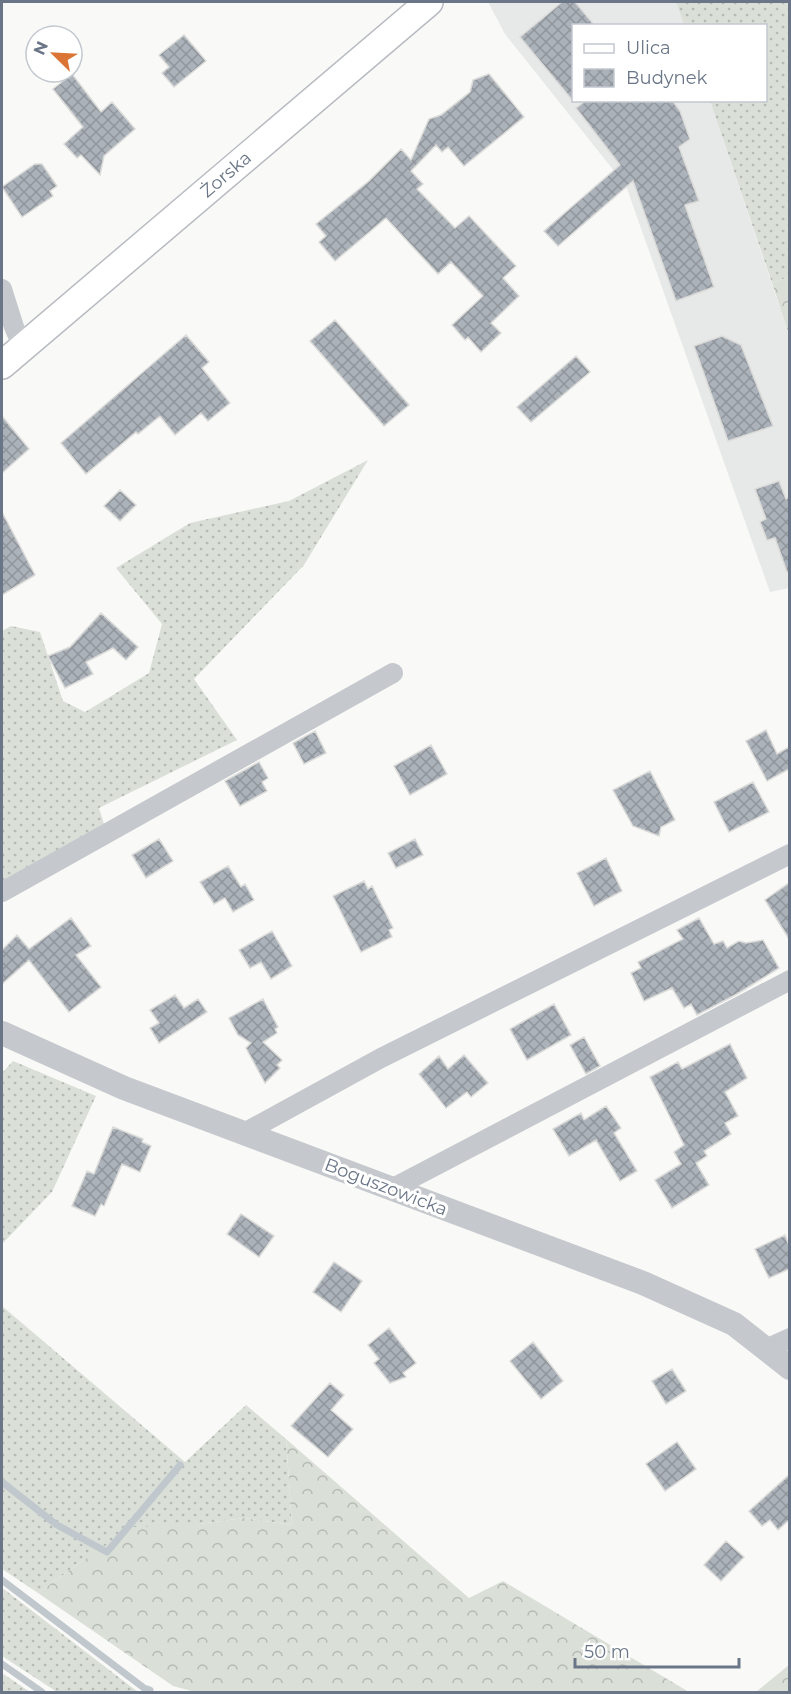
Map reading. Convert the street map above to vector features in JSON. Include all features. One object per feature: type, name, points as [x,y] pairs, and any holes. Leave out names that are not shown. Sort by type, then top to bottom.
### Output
[{"type":"main road","name":"Żorska","points":[[2,365],[429,2]]},
{"type":"street","points":[[2,289],[23,347]]},
{"type":"street","points":[[2,892],[393,673]]},
{"type":"street","points":[[244,1133],[381,1058],[789,854]]},
{"type":"street","points":[[391,1189],[789,980]]},
{"type":"street","name":"Boguszowicka","points":[[2,1033],[124,1088],[643,1283],[734,1324],[789,1368]]},
{"type":"street","points":[[766,1349],[789,1338]]},
{"type":"shaded area","points":[[488,2],[676,2],[684,24],[572,24],[572,102],[710,102],[789,335],[789,588],[770,592],[626,186],[505,34]]},
{"type":"green space","points":[[676,2],[789,2],[789,277],[772,283],[710,102],[767,102],[767,24],[684,24]]},
{"type":"green space","points":[[790,277],[789,335],[772,283]]},
{"type":"green space","points":[[368,460],[304,565],[194,679],[237,740],[99,808],[104,824],[2,881],[2,631],[11,626],[40,632],[63,701],[85,712],[149,673],[162,624],[116,568],[190,523],[289,501]]},
{"type":"green space","points":[[13,1061],[96,1096],[52,1192],[2,1244],[2,1073]]},
{"type":"green space","points":[[2,1306],[185,1462],[246,1405],[286,1439],[292,1525],[244,1518],[199,1524],[85,1559],[38,1593],[2,1569]]},
{"type":"green space","points":[[286,1439],[469,1598],[503,1581],[689,1692],[195,1692],[173,1686],[38,1593],[134,1527],[199,1524],[244,1518],[292,1525]]},
{"type":"green space","points":[[2,1588],[138,1692],[57,1692],[2,1656]]},
{"type":"green space","points":[[789,1665],[789,1692],[756,1692]]},
{"type":"green space","points":[[2,1673],[30,1692],[2,1692]]},
{"type":"building","points":[[562,2],[575,2],[593,24],[572,24],[572,100],[520,37]]},
{"type":"building","points":[[184,35],[206,61],[174,87],[162,73],[169,67],[159,55]]},
{"type":"building","points":[[489,74],[524,117],[464,166],[448,147],[442,152],[436,145],[411,171],[423,184],[417,189],[455,228],[469,216],[516,266],[503,278],[519,296],[491,323],[501,333],[481,352],[468,337],[465,340],[452,325],[483,296],[451,262],[438,274],[386,218],[335,261],[319,242],[326,236],[316,224],[369,181],[401,149],[411,160],[429,119],[441,115],[470,92],[473,80]]},
{"type":"building","points":[[59,84],[80,84],[101,112],[112,102],[135,129],[104,156],[100,175],[81,155],[77,158],[64,144],[83,127],[53,89]]},
{"type":"building","points":[[584,102],[673,102],[680,111],[690,139],[679,147],[699,201],[685,205],[714,287],[676,301],[633,181],[558,246],[544,231],[620,165],[576,108]]},
{"type":"building","points":[[35,164],[42,164],[57,186],[50,191],[53,196],[22,217],[2,187]]},
{"type":"building","points":[[335,320],[409,405],[384,426],[310,341]]},
{"type":"building","points":[[186,335],[209,362],[202,368],[230,403],[208,421],[201,413],[175,435],[160,416],[138,434],[136,432],[86,474],[61,443]]},
{"type":"building","points":[[722,336],[741,345],[773,426],[728,441],[694,346]]},
{"type":"building","points":[[576,356],[590,372],[531,422],[517,407]]},
{"type":"building","points":[[2,416],[29,449],[2,473]]},
{"type":"building","points":[[779,481],[786,499],[789,497],[789,572],[787,572],[775,538],[767,540],[760,522],[766,519],[755,489]]},
{"type":"building","points":[[120,490],[136,505],[120,521],[104,506]]},
{"type":"building","points":[[2,512],[35,575],[2,595]]},
{"type":"building","points":[[101,613],[138,647],[126,660],[113,648],[86,662],[93,674],[65,688],[48,656],[70,647]]},
{"type":"building","points":[[766,730],[777,754],[789,747],[789,769],[767,781],[746,741]]},
{"type":"building","points":[[315,731],[326,753],[304,764],[293,743]]},
{"type":"building","points":[[431,745],[447,774],[410,795],[394,766]]},
{"type":"building","points":[[259,762],[268,778],[262,782],[267,791],[240,806],[225,781]]},
{"type":"building","points":[[650,771],[675,820],[661,827],[659,836],[633,826],[613,790]]},
{"type":"building","points":[[753,782],[769,812],[729,832],[714,802]]},
{"type":"building","points":[[159,839],[173,861],[146,878],[132,855]]},
{"type":"building","points":[[415,839],[423,855],[396,868],[388,853]]},
{"type":"building","points":[[606,858],[622,891],[594,906],[577,873]]},
{"type":"building","points":[[228,866],[241,887],[245,884],[254,900],[233,912],[225,898],[214,904],[200,882]]},
{"type":"building","points":[[364,881],[368,889],[372,886],[393,928],[389,930],[392,937],[361,952],[333,896]]},
{"type":"building","points":[[789,883],[789,939],[765,900]]},
{"type":"building","points":[[71,918],[91,946],[76,955],[101,987],[69,1012],[29,960],[2,984],[2,950],[17,935],[29,949]]},
{"type":"building","points":[[699,918],[714,944],[723,941],[727,948],[739,941],[746,943],[763,940],[779,968],[697,1015],[691,1004],[684,1008],[672,988],[644,1001],[631,973],[641,968],[638,962],[683,939],[677,930]]},
{"type":"building","points":[[272,931],[292,966],[271,979],[261,962],[250,968],[239,950]]},
{"type":"building","points":[[175,995],[184,1008],[198,999],[207,1012],[159,1043],[150,1028],[159,1023],[150,1010]]},
{"type":"building","points":[[263,999],[278,1027],[275,1029],[277,1033],[263,1042],[282,1060],[277,1065],[280,1068],[265,1083],[246,1048],[251,1043],[238,1035],[229,1018]]},
{"type":"building","points":[[554,1004],[571,1035],[527,1060],[510,1029]]},
{"type":"building","points":[[584,1037],[600,1066],[586,1074],[570,1045]]},
{"type":"building","points":[[730,1044],[747,1078],[725,1092],[738,1116],[725,1123],[731,1134],[704,1151],[707,1156],[696,1163],[709,1185],[672,1208],[655,1180],[681,1164],[674,1152],[684,1145],[650,1077],[678,1062],[682,1069]]},
{"type":"building","points":[[464,1055],[488,1083],[471,1097],[467,1092],[446,1108],[419,1074],[439,1056],[448,1069]]},
{"type":"building","points":[[606,1106],[621,1128],[614,1133],[637,1171],[620,1181],[596,1140],[569,1156],[553,1129],[581,1113],[584,1120]]},
{"type":"building","points":[[113,1127],[143,1139],[142,1142],[151,1146],[140,1172],[122,1164],[104,1206],[101,1204],[95,1216],[72,1206],[87,1171],[94,1174]]},
{"type":"building","points":[[241,1214],[274,1236],[259,1257],[227,1234]]},
{"type":"building","points":[[785,1235],[789,1246],[789,1269],[769,1278],[755,1249]]},
{"type":"building","points":[[334,1262],[362,1281],[341,1312],[313,1292]]},
{"type":"building","points":[[389,1328],[416,1363],[403,1373],[406,1377],[390,1383],[374,1363],[379,1359],[368,1345]]},
{"type":"building","points":[[533,1342],[563,1381],[541,1399],[510,1361]]},
{"type":"building","points":[[672,1369],[686,1391],[666,1404],[652,1381]]},
{"type":"building","points":[[330,1383],[344,1395],[331,1410],[353,1429],[328,1457],[291,1426]]},
{"type":"building","points":[[677,1442],[696,1469],[665,1491],[646,1464]]},
{"type":"building","points":[[789,1475],[789,1520],[778,1530],[770,1520],[762,1526],[749,1511]]},
{"type":"building","points":[[726,1541],[744,1557],[721,1581],[704,1565]]},
{"type":"waterway","points":[[2,1482],[57,1525],[107,1552],[180,1465]]},
{"type":"waterway","points":[[2,1580],[144,1688],[150,1690]]},
{"type":"waterway","points":[[2,1664],[42,1692]]}]
